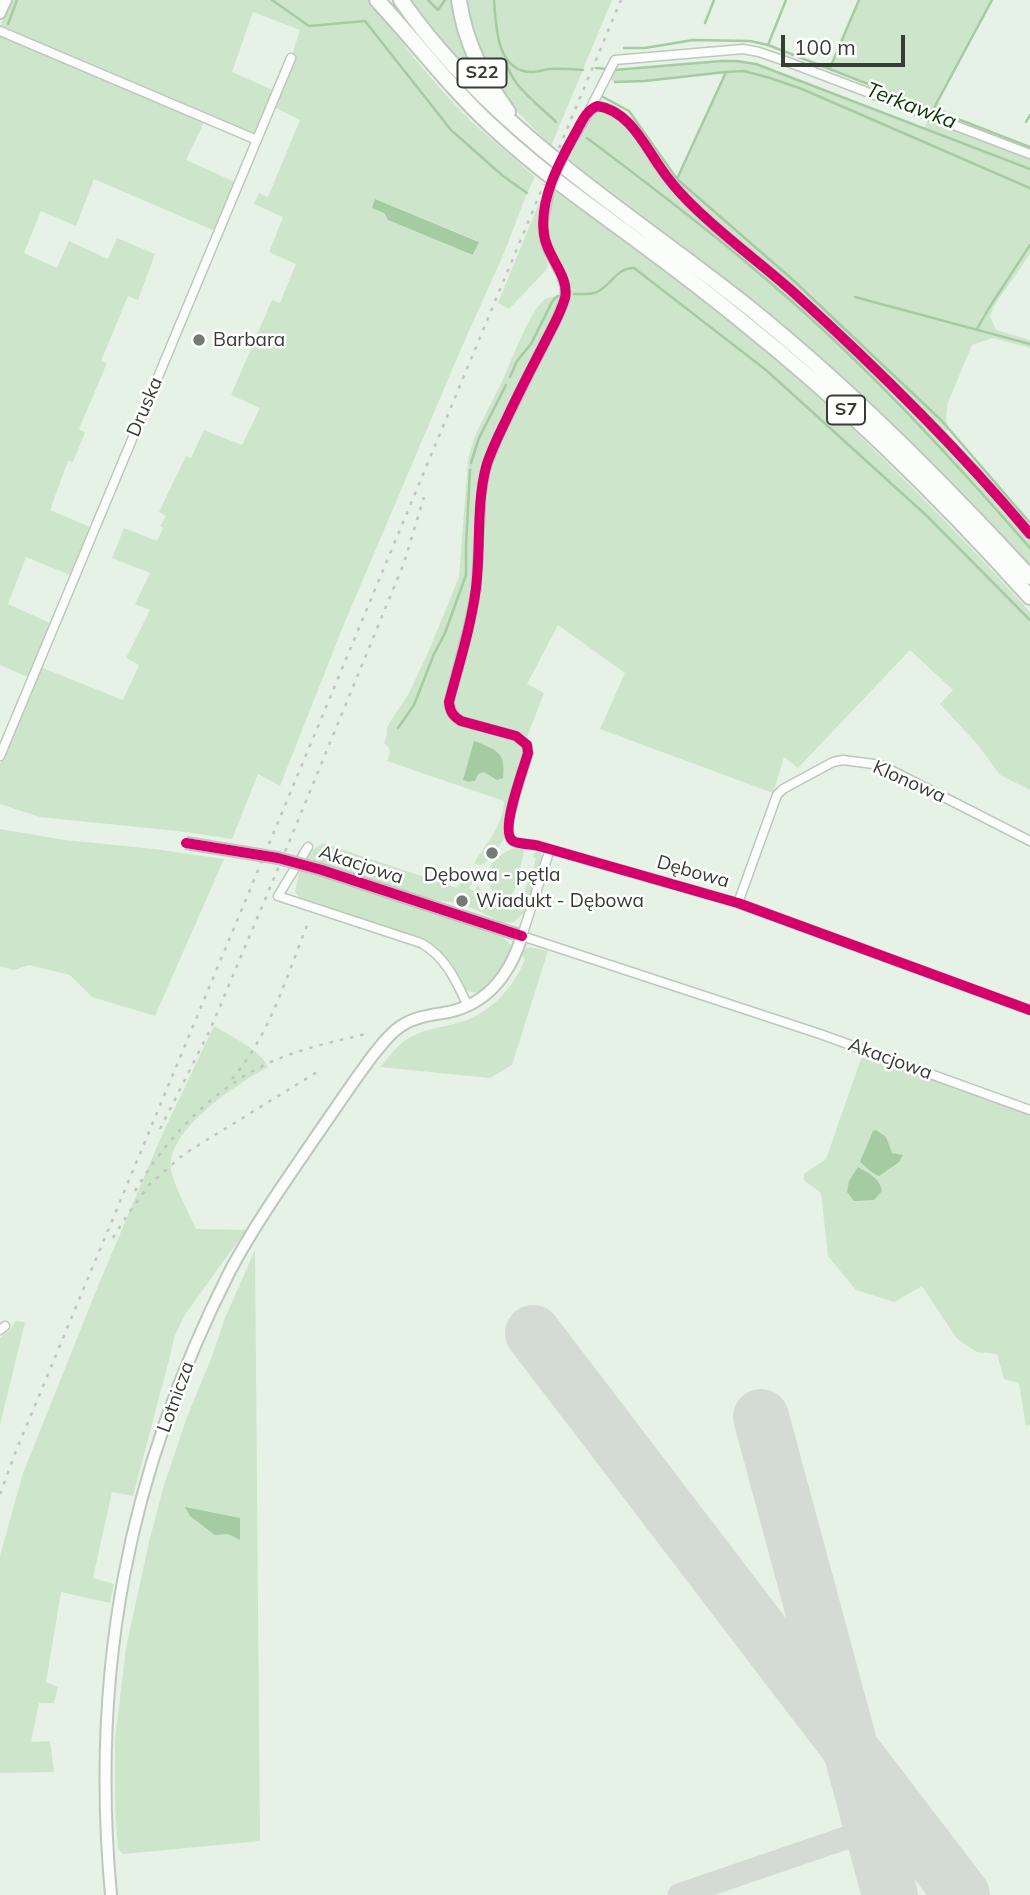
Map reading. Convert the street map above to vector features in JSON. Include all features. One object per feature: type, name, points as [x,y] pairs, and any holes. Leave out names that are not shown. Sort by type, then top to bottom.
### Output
[{"type":"highway","points":[[377,0],[399,23]]},
{"type":"highway","name":"S7","points":[[383,0],[459,94],[528,158],[715,299],[846,410],[942,504],[1030,597]]},
{"type":"highway","name":"S7","points":[[401,0],[460,73],[526,136],[703,271],[806,355],[912,453],[1030,577]]},
{"type":"highway","name":"S22","points":[[459,0],[477,64],[526,136]]},
{"type":"street","points":[[0,13],[6,0]]},
{"type":"street","points":[[0,31],[257,140]]},
{"type":"street","points":[[565,152],[615,60],[743,48],[788,62],[1030,153]]},
{"type":"street","name":"Druska","points":[[0,756],[291,58]]},
{"type":"street","points":[[588,111],[597,106],[606,107],[626,121],[682,195],[791,290],[912,406],[1030,534]]},
{"type":"street","name":"Dębowa","points":[[550,188],[543,224],[544,236],[561,275],[565,297],[487,465],[482,489],[476,589],[470,624],[449,702],[450,710],[461,721],[516,736],[527,745],[528,753],[509,815],[508,834],[514,843],[550,849],[738,903],[1030,1010]]},
{"type":"street","name":"Klonowa","points":[[738,903],[777,795],[833,762],[843,760],[881,765],[1030,841]]},
{"type":"street","name":"Akacjowa","points":[[186,843],[278,858],[322,870],[820,1034],[1030,1110]]},
{"type":"street","points":[[308,848],[278,896],[432,949],[450,969],[468,1006],[485,996],[501,980],[514,959],[550,849]]},
{"type":"street","name":"Lotnicza","points":[[111,1895],[105,1764],[112,1647],[126,1561],[140,1503],[188,1362],[231,1270],[263,1215],[375,1052],[391,1034],[415,1019],[468,1006]]},
{"type":"shaded area","points":[[11,0],[369,0],[419,64],[460,110],[535,177],[344,624],[280,786],[258,774],[232,839],[40,817],[0,804],[0,764],[40,667],[123,700],[139,665],[126,658],[150,610],[135,604],[150,573],[112,558],[124,528],[157,541],[163,528],[160,526],[166,516],[159,512],[186,456],[191,458],[204,430],[242,445],[260,408],[231,395],[272,300],[280,303],[296,264],[269,252],[283,217],[254,204],[259,193],[268,197],[300,120],[274,107],[295,60],[291,58],[300,30],[253,12],[232,72],[273,90],[254,138],[206,118],[186,160],[235,182],[215,231],[94,179],[76,226],[41,211],[24,253],[57,268],[69,241],[108,259],[117,238],[155,254],[138,300],[128,296],[101,361],[107,363],[79,429],[85,432],[73,462],[68,461],[50,510],[90,527],[70,575],[26,557],[8,604],[50,623],[28,677],[0,665],[0,26]],"holes":[[[375,199],[478,241],[474,255],[388,220]]]},
{"type":"shaded area","points":[[411,0],[454,0],[475,77],[454,54]]},
{"type":"shaded area","points":[[464,0],[612,0],[551,146],[508,102],[482,63]]},
{"type":"shaded area","points":[[859,0],[992,0],[938,102],[950,116],[1030,147],[1030,254],[990,316],[996,330],[1030,340],[1030,348],[993,338],[972,345],[947,405],[946,419],[949,429],[941,435],[1030,534],[1030,565],[936,465],[802,341],[742,291],[565,156],[594,107],[619,115],[675,186],[726,72],[627,82],[615,82],[608,74],[611,70],[721,61],[756,64],[924,128],[934,108],[830,68]]},
{"type":"shaded area","points":[[546,186],[548,187],[540,231],[548,268],[509,309],[498,303]]},
{"type":"shaded area","points":[[553,190],[682,284],[805,386],[921,496],[1030,612],[1030,790],[1000,775],[978,745],[940,704],[953,690],[910,650],[798,768],[784,757],[773,793],[600,729],[625,673],[558,625],[527,684],[544,693],[527,737],[457,714],[453,701],[482,585],[488,486],[499,445],[569,299],[569,283],[551,247],[548,233],[548,211]]},
{"type":"shaded area","points":[[375,199],[479,242],[473,255],[388,220],[384,213],[372,208]]},
{"type":"shaded area","points":[[559,296],[556,310],[482,467],[478,484],[473,590],[445,706],[447,715],[453,722],[517,742],[524,751],[506,820],[504,839],[485,863],[479,865],[474,863],[501,818],[504,801],[387,761],[390,753],[384,743],[387,727],[409,693],[459,577],[468,461],[474,439],[533,314],[544,300]]},
{"type":"shaded area","points":[[474,741],[498,753],[503,763],[503,778],[497,780],[484,772],[478,774],[475,781],[463,780]]},
{"type":"shaded area","points":[[0,829],[65,840],[224,859],[155,1016],[92,997],[70,975],[29,965],[14,970],[0,966]]},
{"type":"shaded area","points":[[323,843],[457,888],[470,870],[474,880],[469,888],[474,891],[478,885],[490,902],[504,907],[518,899],[530,881],[535,852],[540,851],[542,858],[524,913],[514,922],[503,923],[475,909],[402,892],[305,861],[313,850]]},
{"type":"shaded area","points":[[522,847],[524,851],[517,885],[509,897],[502,897],[490,886],[488,876],[492,865],[501,855]]},
{"type":"shaded area","points":[[300,869],[503,937],[511,945],[507,961],[488,987],[472,992],[465,989],[442,954],[421,938],[301,899],[295,892]]},
{"type":"shaded area","points":[[531,947],[548,951],[512,1065],[490,1078],[380,1067],[407,1039],[466,1020],[497,1001],[513,982],[525,960],[521,953]]},
{"type":"shaded area","points":[[214,1026],[252,1049],[268,1067],[239,1084],[206,1109],[180,1139],[173,1154],[171,1169],[196,1229],[246,1230],[184,1316],[174,1338],[133,1496],[112,1492],[93,1578],[114,1584],[110,1603],[61,1592],[46,1682],[58,1687],[54,1703],[39,1703],[31,1742],[50,1741],[54,1772],[0,1773],[0,1556],[23,1473],[161,1137]]},
{"type":"shaded area","points":[[863,1053],[1030,1114],[1030,1425],[1026,1426],[1019,1383],[1004,1379],[997,1354],[977,1352],[957,1339],[922,1286],[894,1302],[856,1290],[828,1256],[821,1193],[804,1180],[804,1174],[826,1159]]},
{"type":"shaded area","points":[[876,1130],[886,1137],[892,1153],[903,1155],[899,1162],[879,1176],[860,1162],[873,1131]]},
{"type":"shaded area","points":[[858,1167],[873,1176],[881,1186],[882,1191],[874,1200],[854,1201],[847,1192],[849,1181]]},
{"type":"shaded area","points":[[255,1250],[260,1841],[123,1854],[118,1849],[115,1807],[115,1739],[126,1648],[149,1542],[164,1485],[187,1417],[225,1318]]},
{"type":"shaded area","points":[[15,1321],[25,1322],[0,1425],[0,1338],[10,1330]]},
{"type":"shaded area","points":[[185,1507],[240,1518],[240,1540],[228,1534],[215,1535],[190,1516]]},
{"type":"waterway","points":[[8,24],[17,0]]},
{"type":"waterway","points":[[272,0],[309,26],[365,21],[451,130],[503,176],[527,193]]},
{"type":"waterway","points":[[428,0],[438,10],[445,0]]},
{"type":"waterway","name":"Terkawka","points":[[494,0],[497,34],[511,64],[520,70],[532,72],[553,69],[583,70]]},
{"type":"waterway","points":[[705,23],[714,0]]},
{"type":"waterway","points":[[768,45],[786,0]]},
{"type":"waterway","points":[[830,68],[859,0]]},
{"type":"waterway","points":[[934,108],[992,0]]},
{"type":"waterway","points":[[624,48],[645,48],[693,40],[750,41],[768,45],[1030,147]]},
{"type":"waterway","points":[[505,57],[518,85],[556,122]]},
{"type":"waterway","name":"Terkawka","points":[[614,70],[721,61],[756,64],[1030,169]]},
{"type":"waterway","name":"Terkawka","points":[[596,68],[607,69]]},
{"type":"waterway","points":[[615,82],[744,71],[802,89],[1030,188]]},
{"type":"waterway","points":[[677,179],[726,72]]},
{"type":"waterway","points":[[603,97],[629,111],[677,179],[793,280],[942,421],[1030,523]]},
{"type":"waterway","points":[[1026,122],[1030,115]]},
{"type":"waterway","points":[[587,138],[713,235],[828,334],[932,438],[1030,548]]},
{"type":"waterway","points":[[977,329],[1030,245]]},
{"type":"waterway","points":[[574,294],[597,292],[623,270],[634,268],[766,370],[927,516],[1030,620]]},
{"type":"waterway","points":[[510,377],[517,361],[531,344],[552,302],[559,296]]},
{"type":"waterway","points":[[855,297],[1030,344]]},
{"type":"waterway","points":[[471,463],[479,438],[506,385]]},
{"type":"waterway","points":[[398,728],[414,705],[466,575],[470,470]]},
{"type":"taxiway","points":[[679,1895],[872,1829]]},
{"type":"runway","points":[[533,1333],[962,1895]]},
{"type":"runway","points":[[761,1417],[890,1895]]},
{"type":"railway","points":[[559,148],[621,0]]},
{"type":"railway","points":[[0,1494],[544,184]]},
{"type":"railway","points":[[160,1129],[210,1030],[290,840],[404,563],[424,497]]},
{"type":"railway","points":[[232,1079],[267,1024],[308,923]]},
{"type":"railway","points":[[135,1191],[180,1130],[238,1080],[260,1067],[294,1053],[370,1033]]},
{"type":"railway","points":[[113,1238],[149,1185],[184,1154],[322,1069]]},
{"type":"cycle path","points":[[1030,534],[974,470],[885,378],[792,291],[687,200],[626,121],[618,114],[597,106],[589,111],[563,157],[547,195],[544,234],[564,282],[565,298],[486,467],[481,497],[474,603],[449,702],[452,713],[461,721],[516,736],[527,745],[528,753],[511,812],[509,834],[512,840],[517,842],[738,903],[1030,1010]]},
{"type":"cycle path","points":[[186,843],[278,858],[322,870],[522,936]]},
{"type":"place","name":"Barbara","points":[[199,340]]},
{"type":"place","name":"Dębowa - pętla","points":[[492,853]]},
{"type":"place","name":"Wiadukt - Dębowa","points":[[462,901]]}]
